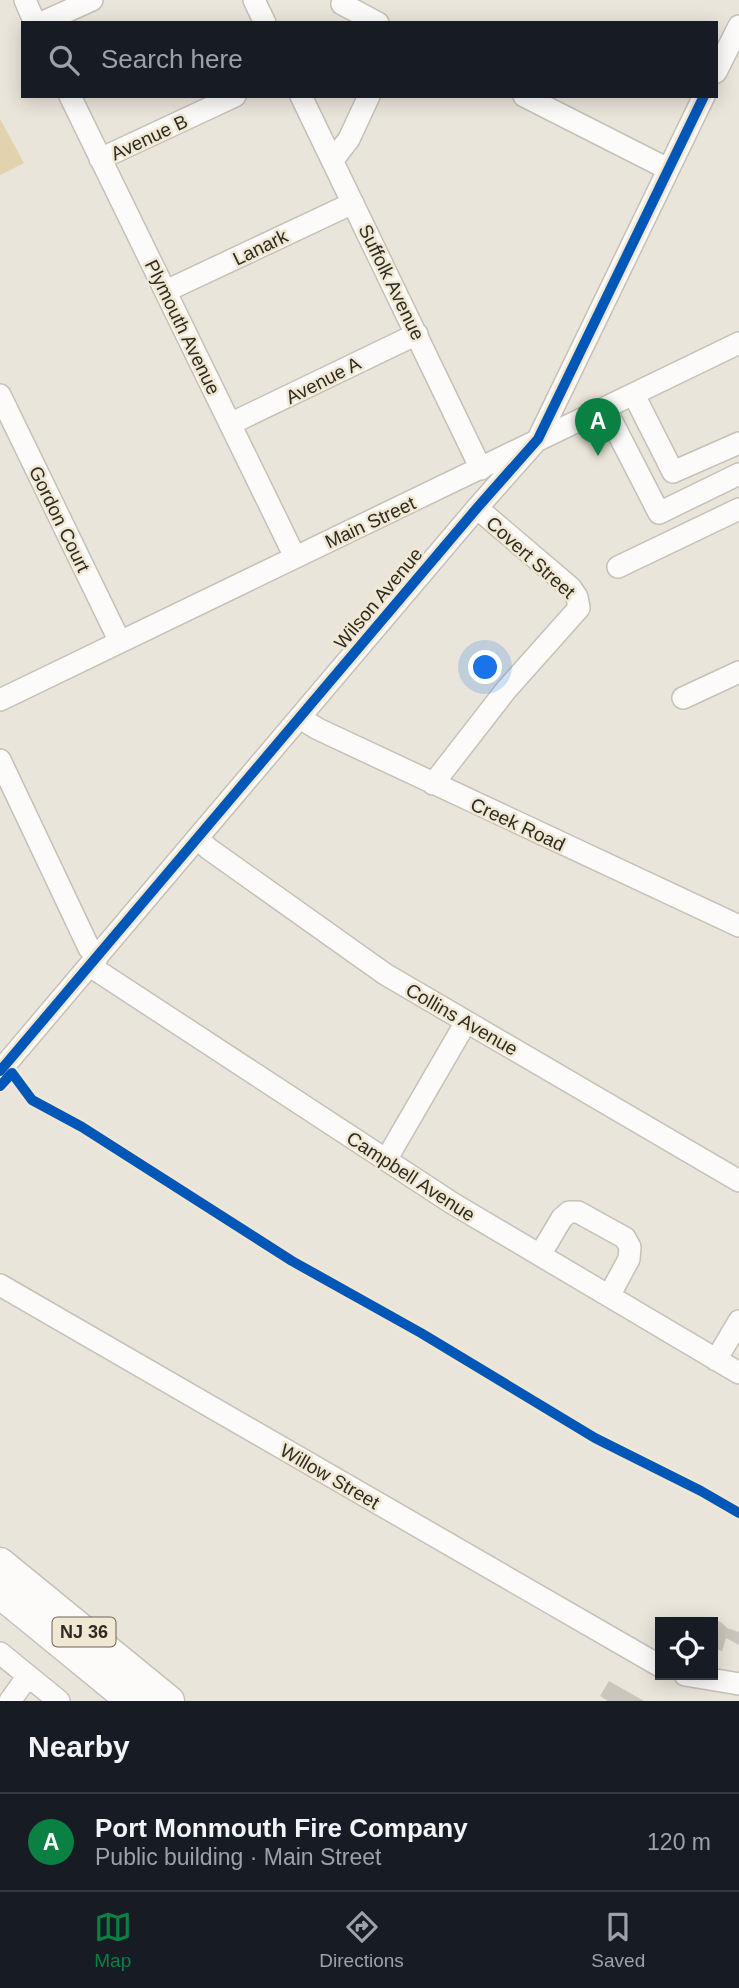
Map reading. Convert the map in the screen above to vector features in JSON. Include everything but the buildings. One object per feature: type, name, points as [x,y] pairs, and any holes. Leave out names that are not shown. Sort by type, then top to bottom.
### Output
[{"type":"highway","name":"NJ 36","points":[[0,1563],[169,1701]]},
{"type":"highway","name":"NJ 36","points":[[0,1593],[132,1701]]},
{"type":"street","points":[[25,0],[34,21]]},
{"type":"street","points":[[45,21],[92,0]]},
{"type":"street","points":[[254,0],[264,21]]},
{"type":"street","points":[[342,4],[374,21]]},
{"type":"street","points":[[718,68],[739,26]]},
{"type":"street","name":"Plymouth Avenue","points":[[72,98],[295,557]]},
{"type":"street","name":"Avenue B","points":[[100,159],[231,98]]},
{"type":"street","name":"Suffolk Avenue","points":[[302,98],[481,469]]},
{"type":"street","points":[[333,160],[349,139],[368,98]]},
{"type":"street","points":[[528,98],[668,169]]},
{"type":"street","name":"Wilson Avenue","points":[[0,1071],[9,1043],[93,962],[538,439],[703,98]]},
{"type":"street","name":"Lanark","points":[[166,291],[353,203]]},
{"type":"street","name":"Avenue A","points":[[230,424],[417,334]]},
{"type":"street","name":"Main Street","points":[[0,700],[739,343]]},
{"type":"street","name":"Gordon Court","points":[[0,395],[120,642]]},
{"type":"street","points":[[634,395],[686,500]]},
{"type":"street","points":[[605,408],[659,513],[739,474]]},
{"type":"street","points":[[673,472],[739,443]]},
{"type":"street","name":"Covert Street","points":[[433,784],[506,690],[579,608],[577,597],[571,588],[477,508]]},
{"type":"street","points":[[618,567],[739,509]]},
{"type":"street","points":[[683,698],[739,672]]},
{"type":"street","name":"Creek Road","points":[[300,718],[433,784],[739,926]]},
{"type":"street","name":"Campbell Avenue","points":[[0,760],[89,948],[93,962],[452,1203],[739,1373]]},
{"type":"street","name":"Collins Avenue","points":[[198,839],[385,974],[739,1181]]},
{"type":"street","points":[[386,1160],[466,1022]]},
{"type":"street","points":[[540,1255],[562,1218],[569,1212],[578,1212],[625,1238],[631,1247],[629,1259],[609,1296]]},
{"type":"street","name":"Willow Street","points":[[0,1285],[655,1663]]},
{"type":"street","points":[[716,1360],[739,1321]]},
{"type":"street","points":[[1,1656],[59,1701]]},
{"type":"street","points":[[10,1701],[28,1676]]},
{"type":"street","points":[[715,1680],[739,1684]]},
{"type":"shaded area","points":[[0,119],[24,163],[0,175]]},
{"type":"cycle path","points":[[0,1071],[538,439],[703,98]]},
{"type":"cycle path","points":[[0,1086],[12,1073],[32,1100],[82,1127],[292,1261],[421,1333],[595,1438],[739,1513]]},
{"type":"place","name":"Port Monmouth Fire Company","points":[[598,456]]}]
